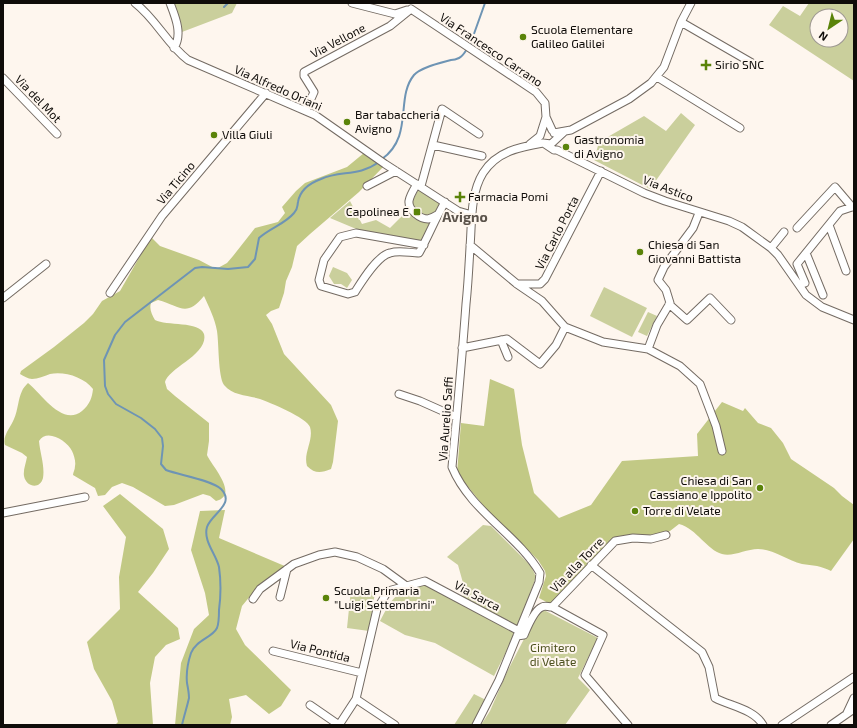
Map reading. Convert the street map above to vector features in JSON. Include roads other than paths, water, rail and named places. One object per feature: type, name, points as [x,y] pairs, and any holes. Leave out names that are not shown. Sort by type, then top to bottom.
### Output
[{"type":"street","name":"Via Alfredo Oriani","points":[[135,3],[151,17],[174,48],[185,58],[198,66],[306,110],[385,164],[458,211],[472,215]]},
{"type":"street","points":[[170,3],[178,25],[177,44],[174,48]]},
{"type":"street","points":[[352,3],[395,14],[410,6]]},
{"type":"street","name":"Via Aurelio Saffi","points":[[543,139],[551,144],[554,136],[571,130],[645,89],[657,77],[666,62],[681,22],[691,3]]},
{"type":"street","name":"Via Francesco Carrano","points":[[410,6],[472,50],[536,92],[545,103],[546,117],[554,136]]},
{"type":"street","name":"Via Vellone","points":[[306,110],[314,92],[304,76],[304,72],[390,26],[410,6]]},
{"type":"street","points":[[681,22],[752,63]]},
{"type":"street","points":[[657,77],[740,128]]},
{"type":"street","name":"Via del Mot","points":[[3,78],[57,134]]},
{"type":"street","name":"Via Ticino","points":[[110,293],[162,216],[266,93]]},
{"type":"street","points":[[437,215],[427,219],[422,218],[410,208],[409,202],[411,194],[419,185],[442,109],[479,134]]},
{"type":"street","points":[[543,139],[546,117]]},
{"type":"street","name":"Via Aurelio Saffi","points":[[476,725],[499,680],[539,582],[540,573],[529,556],[470,497],[457,478],[452,467],[472,215],[478,184],[487,167],[506,152],[543,139],[547,129],[554,136]]},
{"type":"street","points":[[554,136],[554,147],[557,150]]},
{"type":"street","name":"Via Astico","points":[[543,139],[554,150],[557,150],[601,171],[644,193],[729,221],[742,227],[771,248],[778,255],[806,295],[822,307],[854,320]]},
{"type":"street","points":[[432,145],[482,156]]},
{"type":"street","points":[[367,186],[396,171]]},
{"type":"street","name":"Via Carlo Porta","points":[[517,284],[537,284],[545,280],[601,171]]},
{"type":"street","points":[[797,228],[834,187],[853,207],[840,211],[797,264],[805,282]]},
{"type":"street","points":[[424,245],[356,233],[340,237],[324,260],[319,280],[321,286],[348,294],[355,292],[368,273],[383,256],[391,252],[419,253],[424,245],[437,215],[445,202]]},
{"type":"street","points":[[699,212],[693,228],[664,267],[658,280],[666,290],[669,304],[687,320],[710,298],[731,320]]},
{"type":"street","points":[[829,225],[846,271]]},
{"type":"street","points":[[771,248],[784,232]]},
{"type":"street","points":[[470,245],[517,284],[542,301],[565,327],[603,342],[648,350],[680,366],[700,384],[716,426],[722,451]]},
{"type":"street","points":[[806,253],[822,295]]},
{"type":"street","points":[[3,298],[46,264]]},
{"type":"street","points":[[648,350],[657,325],[669,304]]},
{"type":"street","points":[[462,348],[507,339],[540,364],[556,345],[565,327]]},
{"type":"street","points":[[501,340],[508,357]]},
{"type":"street","points":[[399,394],[420,401],[456,417]]},
{"type":"street","points":[[3,513],[85,497]]},
{"type":"street","name":"Via alla Torre","points":[[552,607],[615,541],[633,538],[651,539],[666,535]]},
{"type":"street","points":[[253,599],[260,589],[294,564],[319,555],[335,552],[357,556],[383,569],[405,585]]},
{"type":"street","points":[[592,565],[702,652],[709,667],[715,698],[759,718],[763,725]]},
{"type":"street","points":[[280,598],[287,569]]},
{"type":"street","name":"Via Sarca","points":[[424,581],[518,634]]},
{"type":"street","name":"Via Pontida","points":[[339,725],[356,700],[377,609],[388,591],[405,585],[424,581]]},
{"type":"street","points":[[518,634],[524,636],[536,611],[540,607],[545,606],[552,607],[603,634],[586,675],[628,725]]},
{"type":"street","name":"Via Pontida","points":[[273,651],[362,673]]},
{"type":"street","points":[[782,725],[854,677]]},
{"type":"street","points":[[846,715],[854,698]]},
{"type":"street","points":[[356,700],[395,725]]},
{"type":"street","points":[[310,705],[339,725]]},
{"type":"street","points":[[831,725],[854,709]]},
{"type":"waterway","points":[[224,7],[228,3]]},
{"type":"waterway","points":[[470,45],[485,3]]},
{"type":"waterway","points":[[382,159],[392,150],[398,139],[401,128],[405,95],[408,84],[414,75],[417,72],[436,64],[459,58],[467,49]]},
{"type":"waterway","points":[[182,725],[189,698],[187,675],[191,653],[196,645],[215,631],[218,624],[220,599],[219,567],[208,542],[206,532],[209,522],[224,504],[226,499],[225,494],[217,486],[210,483],[166,470],[161,464],[163,446],[162,438],[155,429],[141,418],[116,404],[108,394],[105,386],[104,360],[115,335],[125,322],[195,268],[202,267],[228,269],[248,267],[255,259],[259,238],[294,213],[297,209],[301,194],[309,185],[328,176],[364,170],[379,162]]},
{"type":"place","name":"Scuola Elementare Galileo Galilei","points":[[523,37]]},
{"type":"place","name":"Sirio SNC","points":[[706,65]]},
{"type":"place","name":"Bar tabaccheria Avigno","points":[[347,122]]},
{"type":"place","name":"Villa Giuli","points":[[214,135]]},
{"type":"place","name":"Gastronomia di Avigno","points":[[566,147]]},
{"type":"place","name":"Farmacia Pomi","points":[[460,197]]},
{"type":"place","name":"Capolinea E","points":[[417,212]]},
{"type":"place","name":"Chiesa di San Giovanni Battista","points":[[640,252]]},
{"type":"place","name":"Chiesa di San Cassiano e Ippolito","points":[[760,488]]},
{"type":"place","name":"Torre di Velate","points":[[635,511]]},
{"type":"place","name":"Scuola Primaria \"Luigi Settembrini\"","points":[[326,598]]},
{"type":"district","name":"Avigno","points":[[465,217]]},
{"type":"park label","name":"Cimitero di Velate","points":[[553,655]]}]
